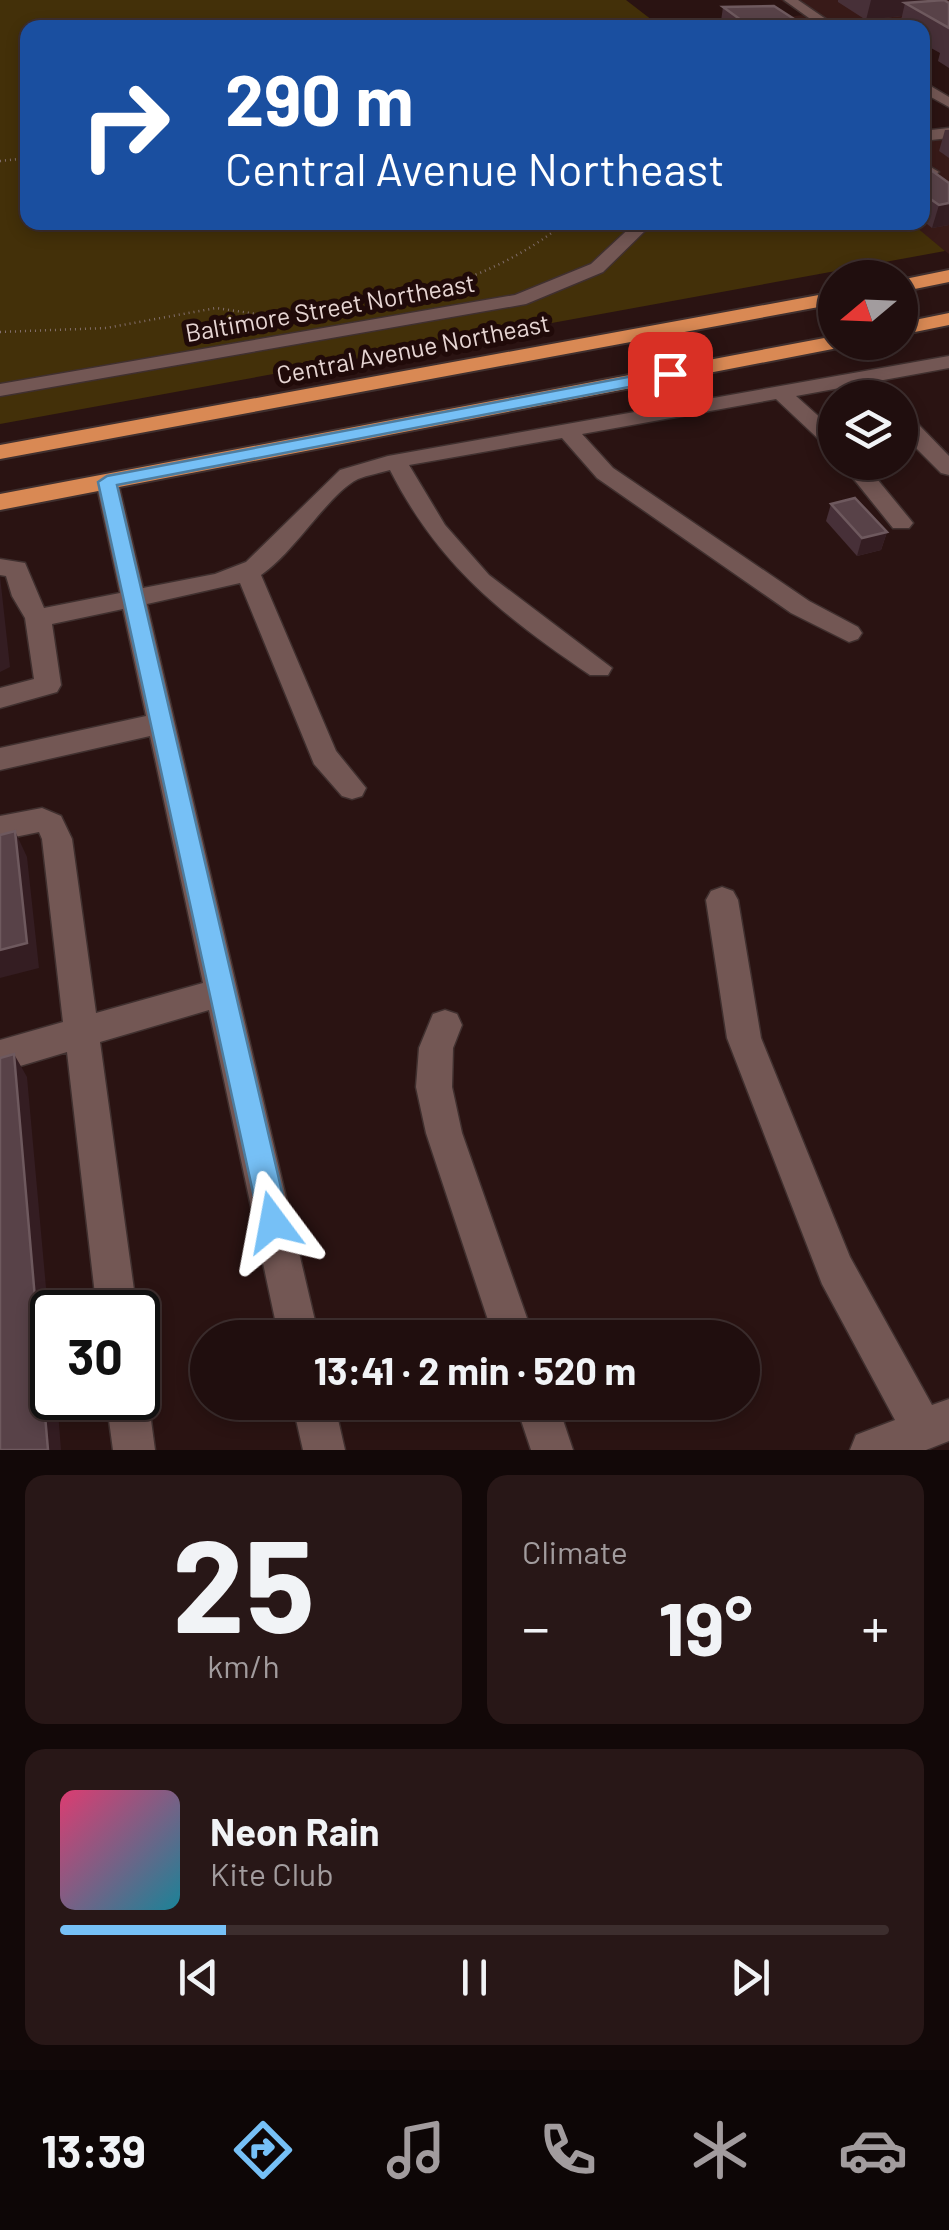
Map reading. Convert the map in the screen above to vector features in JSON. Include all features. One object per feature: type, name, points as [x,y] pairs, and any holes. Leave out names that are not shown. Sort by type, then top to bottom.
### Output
[{"type":"highway","points":[[918,282],[949,276]]},
{"type":"highway","name":"Central Avenue Northeast","points":[[0,452],[818,301]]},
{"type":"highway","points":[[918,326],[949,320]]},
{"type":"highway","points":[[0,502],[818,345]]},
{"type":"street","points":[[790,0],[820,20]]},
{"type":"street","points":[[830,8],[847,19],[842,20]]},
{"type":"street","name":"Baltimore Street Northeast","points":[[0,390],[518,300],[597,268],[637,230]]},
{"type":"street","points":[[38,618],[133,600],[247,571],[275,552],[348,475],[396,460],[949,362]]},
{"type":"street","points":[[781,394],[818,427]]},
{"type":"street","points":[[568,430],[605,473],[800,607],[849,633]]},
{"type":"street","points":[[918,439],[949,468]]},
{"type":"street","points":[[396,460],[415,500],[458,563],[513,612],[599,668]]},
{"type":"street","points":[[865,480],[901,524]]},
{"type":"street","points":[[107,482],[295,1320]]},
{"type":"street","points":[[0,568],[16,569],[24,596],[38,618],[48,685],[0,698]]},
{"type":"street","points":[[247,571],[324,757],[352,788]]},
{"type":"street","points":[[0,759],[161,722]]},
{"type":"street","points":[[0,828],[42,820],[51,824],[57,840],[114,1290]]},
{"type":"street","points":[[722,900],[744,1038],[836,1270],[936,1425],[871,1450]]},
{"type":"street","points":[[0,1056],[222,992]]},
{"type":"street","points":[[446,1025],[436,1048],[437,1103],[508,1320]]},
{"type":"street","points":[[131,1420],[134,1450]]},
{"type":"street","points":[[318,1420],[324,1450]]},
{"type":"street","points":[[542,1420],[552,1450]]},
{"type":"path","points":[[334,313],[442,290],[484,275],[538,246],[557,230]]},
{"type":"path","points":[[0,332],[106,328],[216,308],[270,319],[310,318]]},
{"type":"shaded area","points":[[0,0],[626,0],[652,20],[20,20],[20,230],[920,230],[945,251],[896,260],[818,260],[818,274],[0,424]]},
{"type":"shaded area","points":[[780,0],[949,0],[949,16],[918,20],[763,20],[803,15]]},
{"type":"shaded area","points":[[949,136],[949,254],[918,230],[930,230],[930,139]]},
{"type":"building","points":[[905,3],[949,3],[949,28]]},
{"type":"building","points":[[774,6],[796,20],[741,20],[723,7]]},
{"type":"building","points":[[930,169],[949,183],[949,203],[939,205],[930,199]]},
{"type":"building","points":[[855,498],[887,532],[862,538],[831,504]]},
{"type":"building","points":[[15,831],[27,943],[0,950],[0,835]]},
{"type":"building","points":[[14,1054],[34,1290],[30,1290],[30,1420],[45,1420],[48,1450],[0,1450],[0,1058]]},
{"type":"route","points":[[273,1222],[107,482],[670,374]]}]
